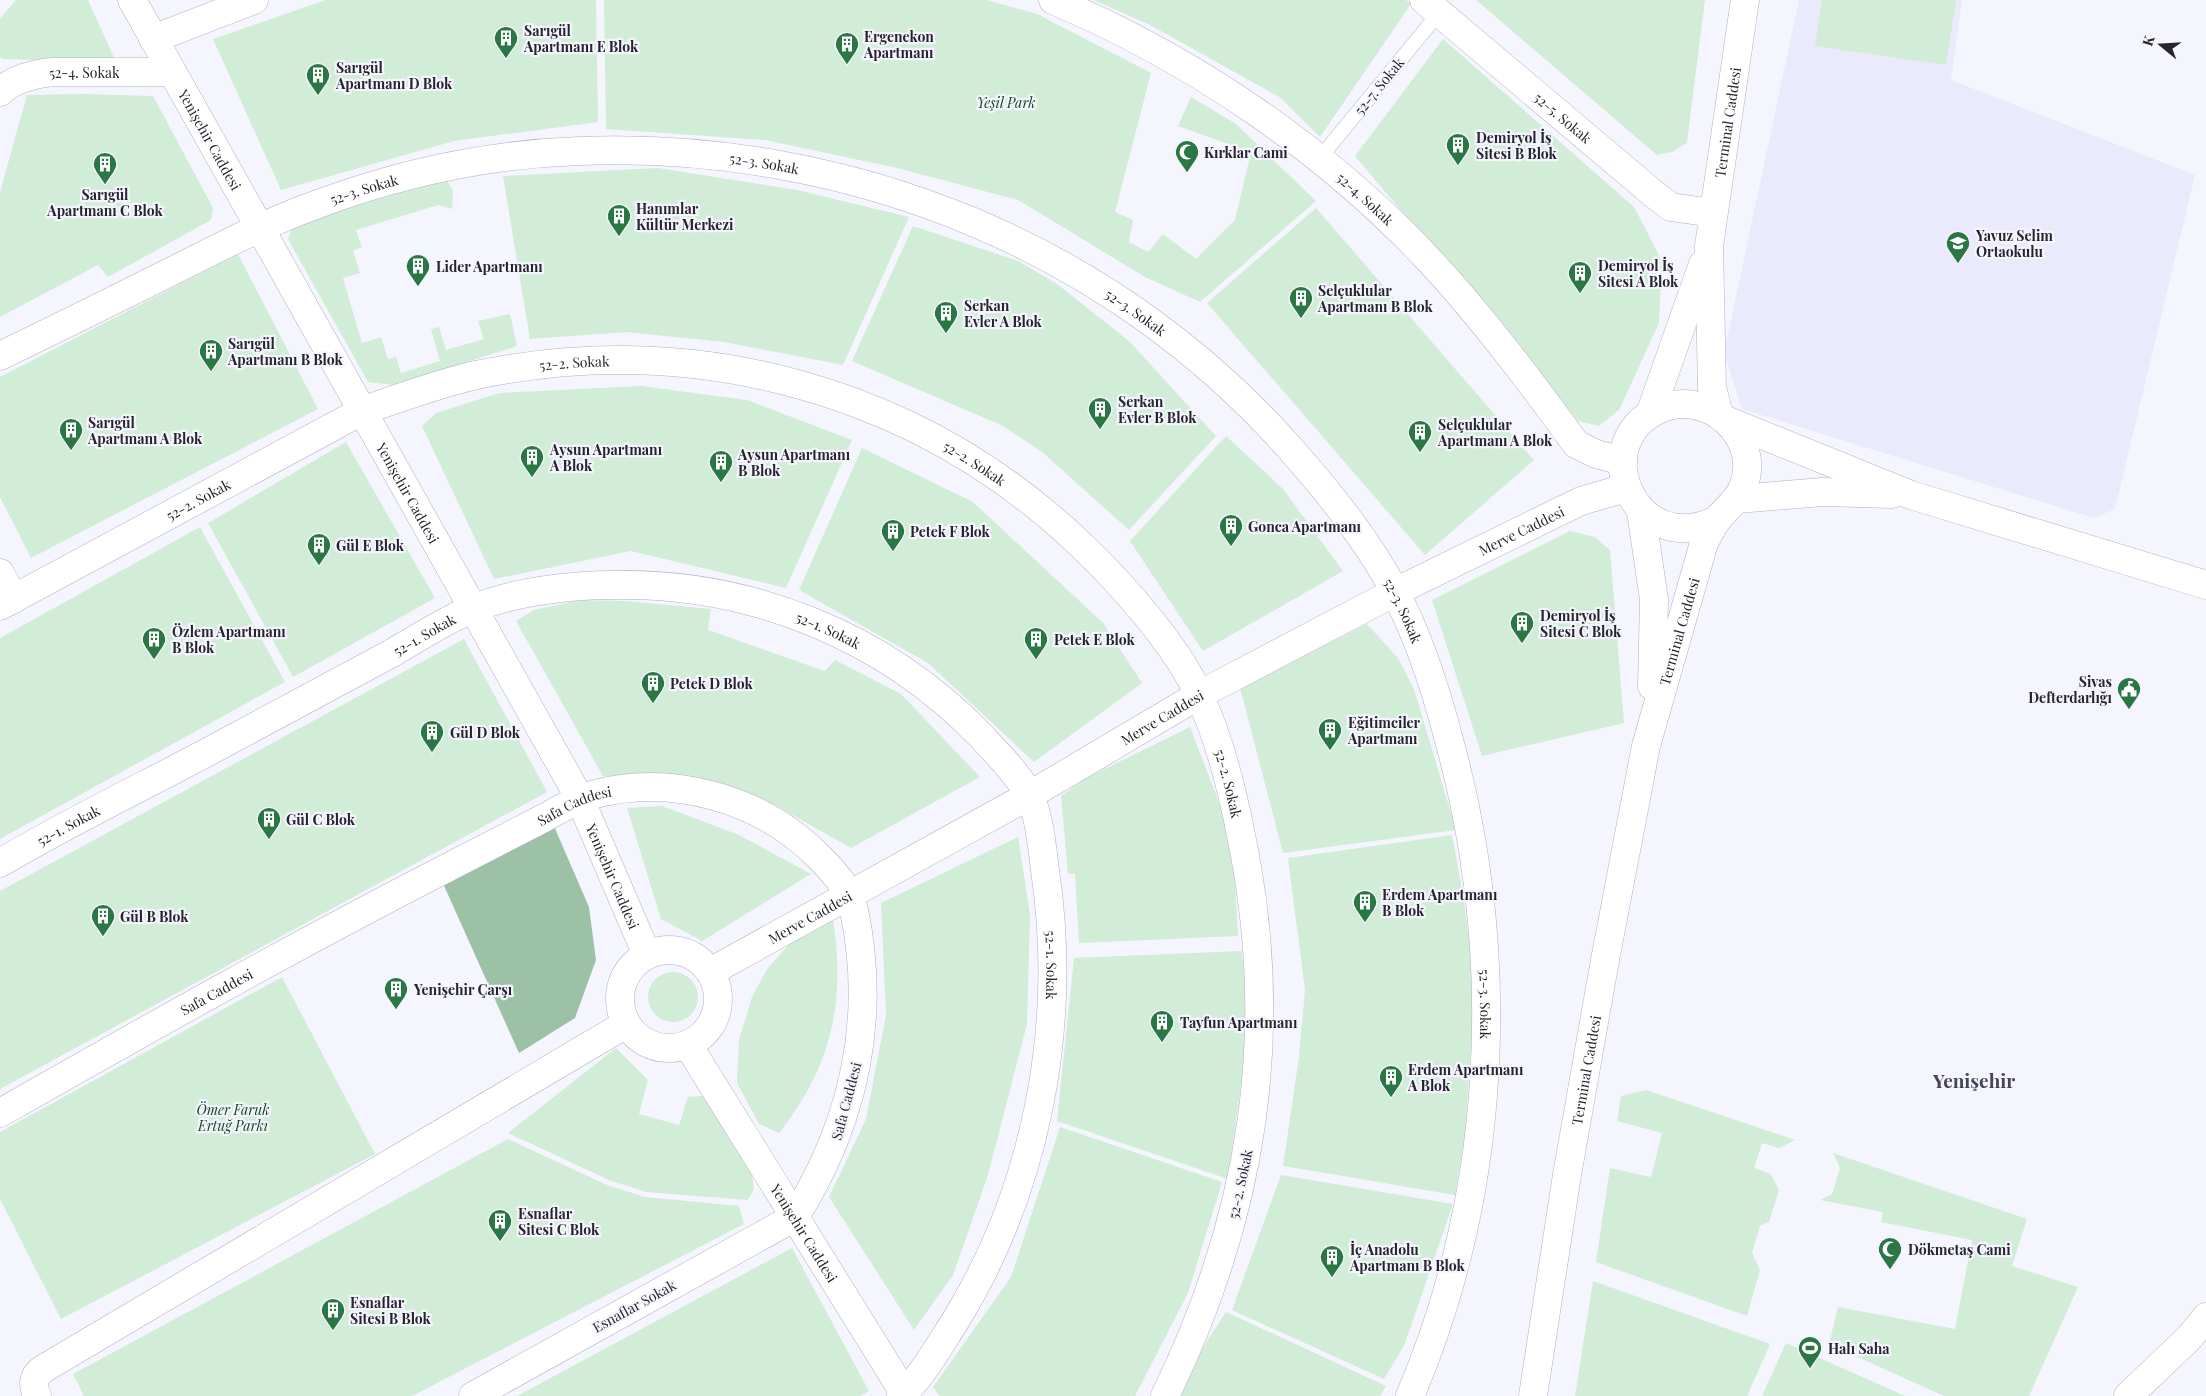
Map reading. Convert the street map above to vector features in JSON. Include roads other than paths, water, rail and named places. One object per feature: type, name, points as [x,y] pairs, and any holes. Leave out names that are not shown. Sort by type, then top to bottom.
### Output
[{"type":"street","name":"Yenişehir Caddesi","points":[[132,0],[580,799],[647,955]]},
{"type":"street","name":"Yenişehir Caddesi","points":[[143,0],[153,39]]},
{"type":"street","points":[[153,39],[254,0]]},
{"type":"street","name":"52-4. Sokak","points":[[1053,0],[1148,45],[1207,79],[1319,159],[1376,208],[1429,260],[1479,316],[1576,444],[1596,454],[1623,460]]},
{"type":"street","name":"Terminal Caddesi","points":[[1533,1396],[1568,1165],[1646,746],[1704,543],[1718,519],[1737,499],[1744,486],[1747,458],[1737,432],[1723,417],[1712,388],[1709,246],[1745,0]]},
{"type":"street","name":"52-5. Sokak","points":[[1431,6],[1654,195],[1677,208],[1713,213]]},
{"type":"street","name":"52-4. Sokak","points":[[0,92],[18,80],[35,74],[53,72],[172,72]]},
{"type":"street","name":"52-3. Sokak","points":[[0,356],[259,227],[320,203],[390,181],[472,163],[574,151],[638,150],[704,154],[768,161],[832,174],[894,192],[956,214],[1016,240],[1065,267],[1129,306],[1182,345],[1232,388],[1278,434],[1315,477],[1360,537],[1395,592],[1427,671],[1460,781],[1475,856],[1482,913],[1486,980],[1486,1056],[1473,1179],[1460,1244],[1442,1309],[1410,1396]]},
{"type":"street","name":"Terminal Caddesi","points":[[1650,414],[1709,246]]},
{"type":"street","name":"52-2. Sokak","points":[[7,602],[362,411],[416,392],[472,376],[529,366],[587,360],[645,360],[703,364],[761,374],[817,389],[869,408],[920,431],[969,457],[1015,489],[1058,523],[1099,562],[1136,603],[1170,648],[1199,695],[1225,770],[1249,874],[1258,970],[1258,1059],[1252,1120],[1242,1181],[1228,1238],[1210,1294],[1189,1348],[1165,1396]]},
{"type":"street","name":"Terminal Caddesi","points":[[1718,519],[1708,524],[1684,529],[1661,524],[1641,511],[1626,488],[1623,460],[1627,443],[1637,426],[1650,414],[1667,407],[1684,404],[1696,405],[1723,417]]},
{"type":"street","points":[[1723,417],[1911,495],[2206,585]]},
{"type":"street","name":"Merve Caddesi","points":[[710,972],[1030,795],[1199,695],[1395,592],[1581,501],[1626,488]]},
{"type":"street","points":[[1737,499],[1823,492],[1911,495]]},
{"type":"street","name":"Terminal Caddesi","points":[[1641,511],[1654,600],[1653,667],[1646,746]]},
{"type":"street","points":[[0,573],[7,602]]},
{"type":"street","name":"52-1. Sokak","points":[[0,862],[58,829],[226,742],[473,609],[518,596],[556,590],[621,585],[659,585],[706,591],[752,601],[797,615],[852,639],[886,659],[928,687],[983,738],[1030,795],[1042,845],[1053,947],[1053,998],[1041,1100],[1026,1162],[1012,1205],[991,1255],[966,1303],[938,1349],[904,1395]]},
{"type":"street","name":"Safa Caddesi","points":[[0,1113],[338,923],[580,799],[627,788],[660,787],[692,790],[724,798],[754,810],[782,826],[808,846],[831,868],[850,894],[858,931],[862,969],[863,1007],[857,1063],[845,1116],[832,1151],[816,1185],[796,1217]]},
{"type":"street","points":[[666,950],[686,953],[696,958],[710,972],[717,990],[718,1000],[714,1018],[704,1034],[688,1045],[668,1048],[648,1044],[632,1032],[626,1024],[620,1005],[622,985],[632,968],[647,955],[666,950]]},
{"type":"street","points":[[36,1387],[38,1373],[52,1364],[626,1024]]},
{"type":"street","name":"Yenişehir Caddesi","points":[[688,1045],[796,1217],[904,1395]]},
{"type":"street","name":"Esnaflar Sokak","points":[[473,1396],[796,1217]]},
{"type":"street","points":[[2128,1396],[2189,1338],[2206,1317]]},
{"type":"lane","name":"52-7. Sokak","points":[[1319,159],[1431,6]]},
{"type":"place","name":"Sarıgül Apartmanı E Blok","points":[[506,59]]},
{"type":"place","name":"Ergenekon Apartmanı","points":[[847,65]]},
{"type":"place","name":"Sarıgül Apartmanı D Blok","points":[[318,96]]},
{"type":"place","name":"Demiryol İş Sitesi B Blok","points":[[1458,166]]},
{"type":"place","name":"Kırklar Cami","points":[[1187,173]]},
{"type":"place","name":"Sarıgül Apartmanı C Blok","points":[[105,185]]},
{"type":"place","name":"Hanımlar Kültür Merkezi","points":[[619,237]]},
{"type":"place","name":"Yavuz Selim Ortaokulu","points":[[1958,264]]},
{"type":"place","name":"Lider Apartmanı","points":[[418,287]]},
{"type":"place","name":"Demiryol İş Sitesi A Blok","points":[[1580,294]]},
{"type":"place","name":"Selçuklular Apartmanı B Blok","points":[[1301,319]]},
{"type":"place","name":"Serkan Evler A Blok","points":[[946,334]]},
{"type":"place","name":"Sarıgül Apartmanı B Blok","points":[[211,372]]},
{"type":"place","name":"Serkan Evler B Blok","points":[[1100,430]]},
{"type":"place","name":"Sarıgül Apartmanı A Blok","points":[[71,451]]},
{"type":"place","name":"Selçuklular Apartmanı A Blok","points":[[1420,453]]},
{"type":"place","name":"Aysun Apartmanı A Blok","points":[[532,478]]},
{"type":"place","name":"Aysun Apartmanı B Blok","points":[[721,483]]},
{"type":"place","name":"Gonca Apartmanı","points":[[1231,547]]},
{"type":"place","name":"Petek F Blok","points":[[893,552]]},
{"type":"place","name":"Gül E Blok","points":[[319,566]]},
{"type":"place","name":"Demiryol İş Sitesi C Blok","points":[[1522,644]]},
{"type":"place","name":"Özlem Apartmanı B Blok","points":[[154,660]]},
{"type":"place","name":"Petek E Blok","points":[[1036,660]]},
{"type":"place","name":"Petek D Blok","points":[[653,704]]},
{"type":"place","name":"Sivas Defterdarlığı","points":[[2129,710]]},
{"type":"place","name":"Eğitimciler Apartmanı","points":[[1330,751]]},
{"type":"place","name":"Gül D Blok","points":[[432,753]]},
{"type":"place","name":"Gül C Blok","points":[[269,840]]},
{"type":"place","name":"Erdem Apartmanı B Blok","points":[[1365,923]]},
{"type":"place","name":"Gül B Blok","points":[[103,937]]},
{"type":"place","name":"Yenişehir Çarşı","points":[[396,1010]]},
{"type":"place","name":"Tayfun Apartmanı","points":[[1162,1043]]},
{"type":"place","name":"Erdem Apartmanı A Blok","points":[[1391,1098]]},
{"type":"place","name":"Esnaflar Sitesi C Blok","points":[[500,1242]]},
{"type":"place","name":"Dökmetaş Cami","points":[[1890,1270]]},
{"type":"place","name":"İç Anadolu Apartmanı B Blok","points":[[1332,1278]]},
{"type":"place","name":"Esnaflar Sitesi B Blok","points":[[333,1331]]},
{"type":"place","name":"Halı Saha","points":[[1810,1369]]},
{"type":"district","name":"Yenişehir","points":[[1974,1080]]},
{"type":"park label","name":"Yeşil Park","points":[[1006,102]]},
{"type":"park label","name":"Ömer Faruk Ertuğ Parkı","points":[[233,1118]]}]
